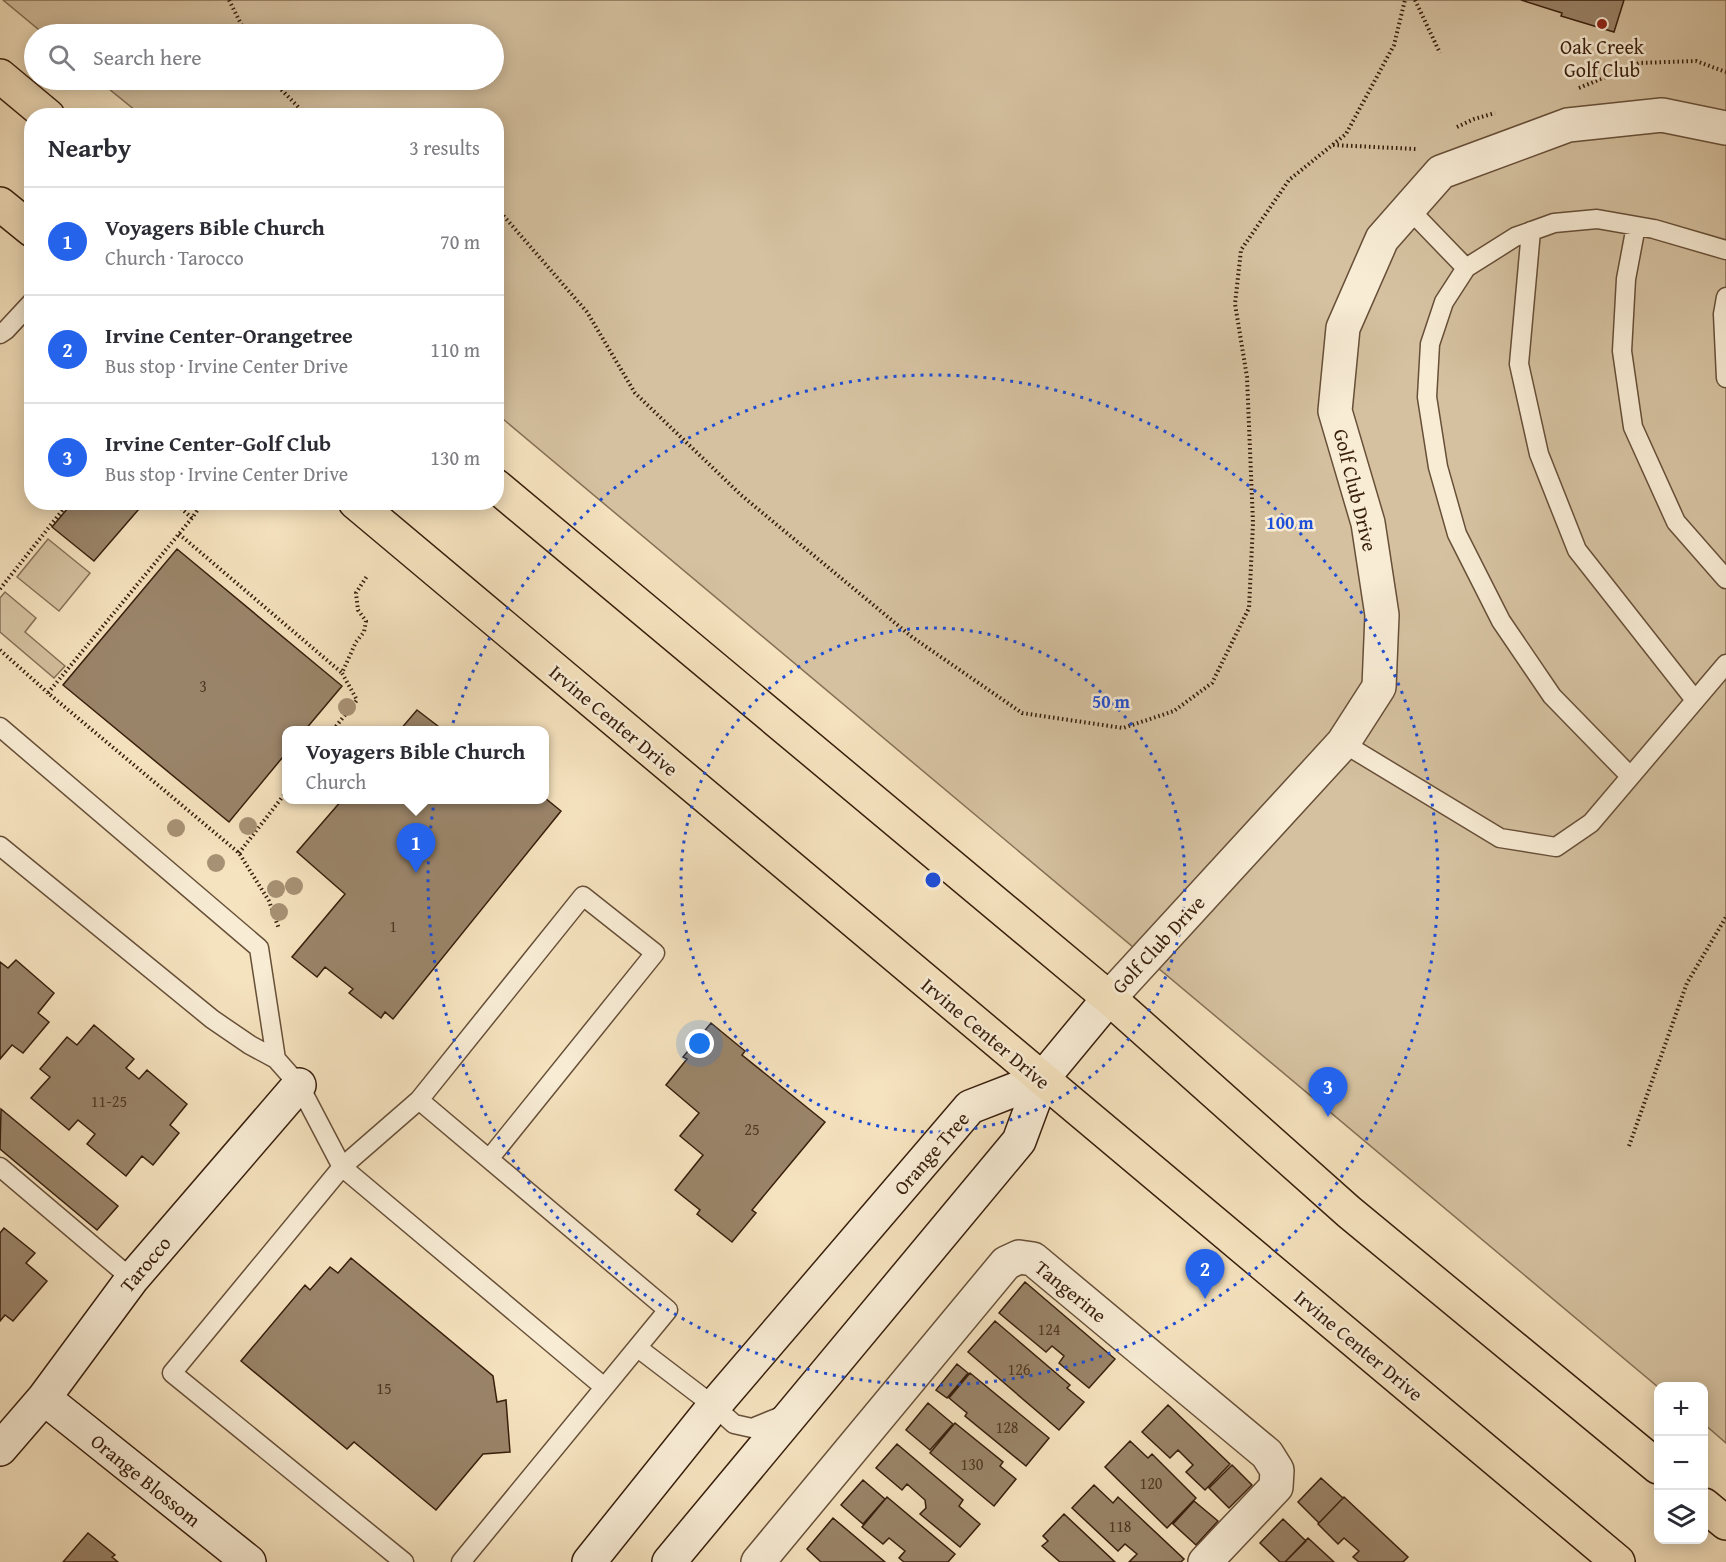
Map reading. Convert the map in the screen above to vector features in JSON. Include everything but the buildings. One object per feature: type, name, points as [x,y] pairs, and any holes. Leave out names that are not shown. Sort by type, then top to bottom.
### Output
[{"type":"main road","points":[[0,76],[38,108]]},
{"type":"main road","points":[[0,204],[24,224]]},
{"type":"main road","points":[[504,493],[1109,998],[1349,1212],[1654,1463]]},
{"type":"main road","name":"Irvine Center Drive","points":[[365,510],[1618,1562]]},
{"type":"main road","points":[[1708,1507],[1726,1523]]},
{"type":"street","name":"Golf Club Drive","points":[[1042,1079],[1109,998],[1343,743],[1380,687],[1382,615],[1368,523],[1335,411],[1343,328],[1382,239],[1441,172],[1568,125],[1662,115],[1726,128]]},
{"type":"street","name":"Orange Tree","points":[[590,1562],[714,1406],[970,1107],[1042,1079]]},
{"type":"street","points":[[669,1562],[1019,1141],[1042,1079]]},
{"type":"street","name":"Tarocco","points":[[0,1449],[44,1398],[132,1278],[299,1085]]},
{"type":"street","name":"Tangerine","points":[[758,1562],[1006,1263],[1019,1257],[1033,1259],[1267,1454],[1277,1470],[1276,1487],[1205,1562]]},
{"type":"street","name":"Orange Blossom","points":[[44,1398],[249,1562]]},
{"type":"lane","points":[[1408,209],[1466,268]]},
{"type":"lane","points":[[1630,776],[1552,696],[1501,621],[1457,534],[1438,467],[1427,397],[1430,344],[1444,302],[1466,268],[1515,237],[1554,223],[1597,219],[1654,229],[1726,250]]},
{"type":"lane","points":[[1636,226],[1626,279],[1622,351],[1633,427],[1676,522],[1726,579]]},
{"type":"lane","points":[[1531,231],[1518,364],[1539,454],[1577,550],[1695,700]]},
{"type":"lane","points":[[1726,297],[1723,314],[1726,378]]},
{"type":"lane","points":[[0,334],[24,311]]},
{"type":"lane","points":[[1343,743],[1500,838],[1556,847],[1591,823],[1726,664]]},
{"type":"lane","points":[[0,727],[259,948],[276,1059]]},
{"type":"lane","points":[[0,846],[212,1019],[276,1059],[299,1085],[342,1167],[604,1387]]},
{"type":"lane","points":[[404,1562],[172,1373],[342,1167],[419,1101],[583,896],[655,953],[489,1159]]},
{"type":"lane","points":[[419,1101],[669,1310],[460,1562]]},
{"type":"lane","points":[[0,1167],[132,1278]]},
{"type":"lane","points":[[638,1348],[734,1424],[752,1428],[794,1412]]},
{"type":"path","points":[[229,0],[241,24]]},
{"type":"path","points":[[504,216],[587,312],[635,393],[741,495],[912,638],[1022,712],[1124,728],[1174,711],[1212,683],[1249,608],[1253,523],[1248,377],[1235,304],[1241,250],[1289,180],[1346,134],[1394,45],[1404,0]]},
{"type":"path","points":[[1415,0],[1440,53]]},
{"type":"path","points":[[282,90],[299,108]]},
{"type":"path","points":[[0,589],[63,510]]},
{"type":"path","points":[[183,510],[192,518]]},
{"type":"path","points":[[48,693],[198,510]]},
{"type":"path","points":[[179,534],[342,673],[357,700],[336,726]]},
{"type":"path","points":[[342,673],[356,642],[364,632],[366,621],[358,610],[356,593],[367,576]]},
{"type":"path","points":[[0,650],[239,853],[282,797]]},
{"type":"path","points":[[1629,1146],[1687,984],[1726,917]]},
{"type":"shaded area","points":[[3,0],[1726,0],[1726,1443],[1708,1427],[1708,1382],[1654,1384],[504,420],[504,108],[132,108],[110,90],[504,90],[504,24],[32,24]]},
{"type":"shaded area","points":[[48,539],[90,573],[59,611],[17,577]]},
{"type":"shaded area","points":[[5,592],[36,618],[25,632],[65,666],[54,678],[0,632],[0,598]]},
{"type":"place","name":"Oak Creek Golf Club","points":[[1602,24]]},
{"type":"place","name":"Voyagers Bible Church","points":[[416,873]]},
{"type":"place","name":"Irvine Center-Golf Club","points":[[1328,1117]]},
{"type":"place","name":"Irvine Center-Orangetree","points":[[1205,1299]]}]
